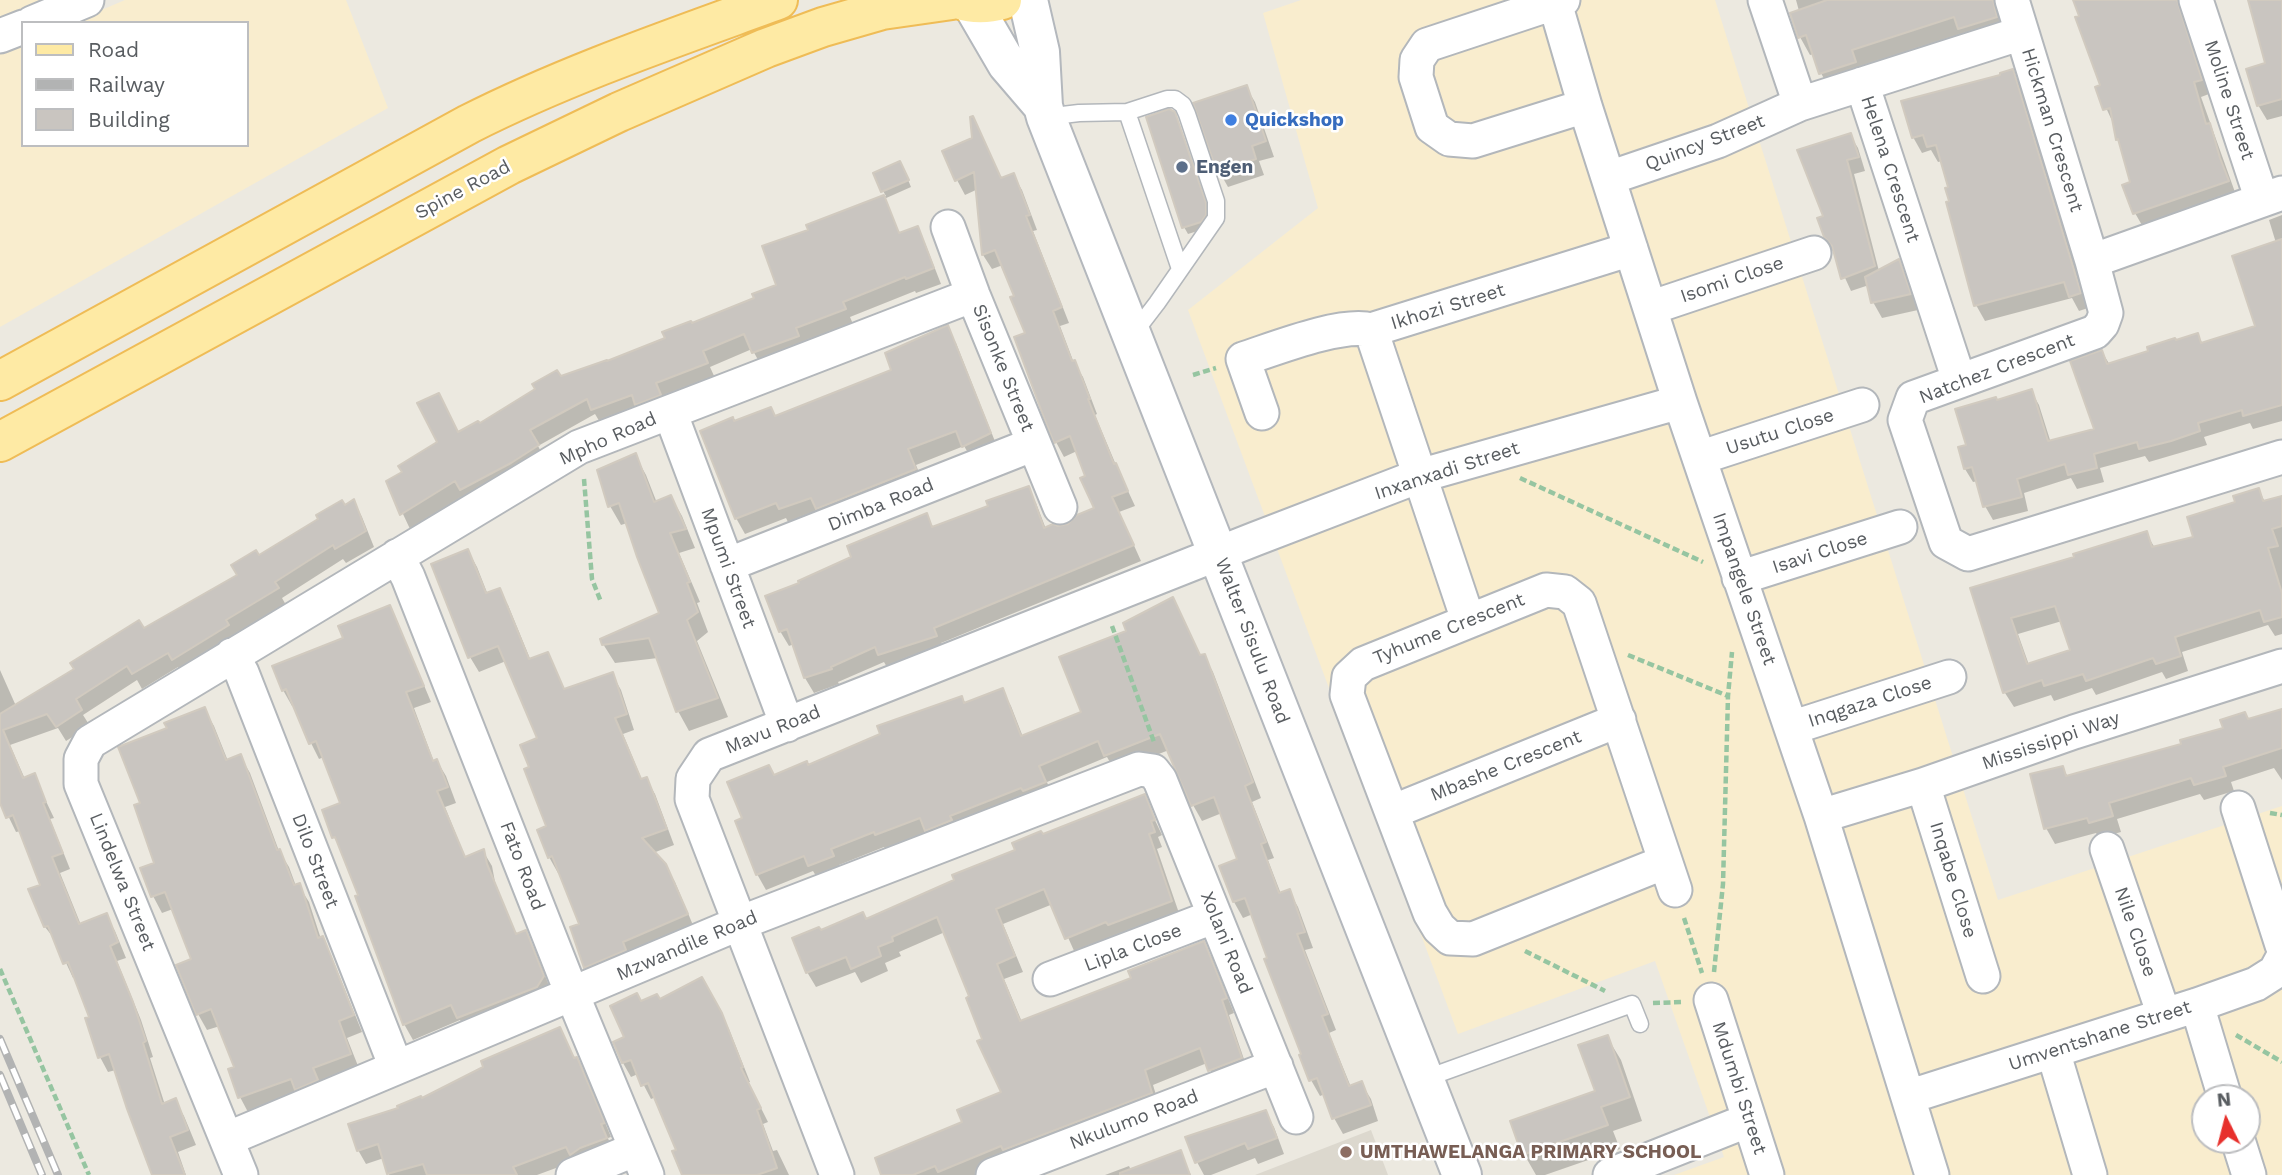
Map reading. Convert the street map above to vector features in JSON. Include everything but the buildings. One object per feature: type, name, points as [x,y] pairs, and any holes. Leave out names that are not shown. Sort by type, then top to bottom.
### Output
[{"type":"main road","points":[[0,381],[516,100],[593,68],[778,0]]},
{"type":"main road","name":"Spine Road","points":[[0,442],[564,137],[766,48],[823,27],[882,10],[972,1]]},
{"type":"street","points":[[37,21],[87,0]]},
{"type":"street","name":"Walter Sisulu Road","points":[[1027,0],[1040,52],[1045,112],[1462,1175]]},
{"type":"street","points":[[1765,0],[1800,104]]},
{"type":"street","name":"Hickman Crescent","points":[[2012,0],[2092,261]]},
{"type":"street","name":"Moline Street","points":[[2196,0],[2272,196]]},
{"type":"street","name":"Walter Sisulu Road","points":[[972,1],[1007,64],[1045,112]]},
{"type":"street","points":[[1559,1],[1427,45],[1417,60],[1416,77],[1432,127],[1449,139],[1473,141],[1586,106]]},
{"type":"street","name":"Impangele Street","points":[[1559,1],[1586,106],[1631,249],[1680,402],[1821,816],[1932,1175]]},
{"type":"street","points":[[0,36],[21,28]]},
{"type":"street","points":[[1862,84],[2022,33]]},
{"type":"street","name":"Helena Crescent","points":[[1800,104],[1862,84],[1959,380]]},
{"type":"street","name":"Quincy Street","points":[[1609,178],[1718,141],[1800,104]]},
{"type":"street","points":[[2092,261],[2272,196]]},
{"type":"street","name":"Sisonke Street","points":[[948,227],[1060,507]]},
{"type":"street","name":"Ikhozi Street","points":[[1468,620],[1371,330],[1631,249]]},
{"type":"street","name":"Isomi Close","points":[[1650,307],[1814,253]]},
{"type":"street","name":"Natchez Crescent","points":[[2092,261],[2106,313],[2095,332],[1913,398],[1905,420],[1946,542],[1968,554],[2282,457]]},
{"type":"street","name":"Mpho Road","points":[[232,655],[579,447],[973,295]]},
{"type":"street","points":[[1262,413],[1243,359],[1336,331],[1363,328],[1371,330]]},
{"type":"street","name":"Inxanxadi Street","points":[[1218,554],[1419,477],[1680,402]]},
{"type":"street","name":"Usutu Close","points":[[1699,458],[1861,405]]},
{"type":"street","name":"Mpumi Street","points":[[670,412],[787,725]]},
{"type":"street","name":"Dimba Road","points":[[727,565],[1034,443]]},
{"type":"street","name":"Isavi Close","points":[[1739,578],[1900,527]]},
{"type":"street","name":"Mavu Road","points":[[836,1175],[692,799],[693,779],[709,755],[1218,554]]},
{"type":"street","name":"Fato Road","points":[[397,556],[408,577],[641,1162]]},
{"type":"street","name":"Tyhume Crescent","points":[[1546,590],[1565,592],[1579,603],[1670,876],[1474,939],[1450,938],[1439,928],[1430,913],[1347,695],[1349,677],[1363,664],[1468,620],[1546,590]]},
{"type":"street","name":"Dilo Street","points":[[232,655],[242,673],[396,1068]]},
{"type":"street","name":"Lindelwa Street","points":[[232,655],[90,742],[81,760],[82,784],[241,1175]]},
{"type":"street","name":"Mississippi Way","points":[[1821,816],[2282,666]]},
{"type":"street","name":"Inqgaza Close","points":[[1791,728],[1949,677]]},
{"type":"street","name":"Mbashe Crescent","points":[[1392,812],[1619,720]]},
{"type":"street","name":"Mzwandile Road","points":[[227,1139],[740,923],[1139,769],[1153,771]]},
{"type":"street","name":"Xolani Road","points":[[1153,771],[1160,780],[1296,1117]]},
{"type":"street","name":"Inqabe Close","points":[[1923,785],[1983,976]]},
{"type":"street","points":[[2238,808],[2282,945]]},
{"type":"street","name":"Nile Close","points":[[2107,849],[2164,1015]]},
{"type":"street","name":"Lipla Close","points":[[1050,979],[1215,916]]},
{"type":"street","name":"Umventshane Street","points":[[1908,1097],[2197,1005],[2267,979],[2275,972],[2282,959]]},
{"type":"street","name":"Mdumbi Street","points":[[1711,1000],[1767,1175]]},
{"type":"street","points":[[2197,1005],[2221,1084]]},
{"type":"street","points":[[2053,1051],[2091,1175]]},
{"type":"street","name":"Nkulumo Road","points":[[993,1175],[1276,1066]]},
{"type":"street","points":[[1610,1175],[1749,1119]]},
{"type":"street","points":[[2242,1154],[2249,1175]]},
{"type":"street","points":[[573,1175],[641,1162]]},
{"type":"lane","points":[[1045,112],[1127,112],[1175,99],[1187,114],[1216,201],[1216,218],[1132,334]]},
{"type":"lane","points":[[1127,112],[1180,269]]},
{"type":"lane","points":[[1424,1079],[1632,1004],[1640,1024]]},
{"type":"path","points":[[579,447],[583,464],[592,579],[601,601]]},
{"type":"path","points":[[1479,459],[1739,578]]},
{"type":"path","points":[[1102,599],[1154,740],[1153,771]]},
{"type":"path","points":[[1592,641],[1728,696]]},
{"type":"path","points":[[1711,1000],[1723,884],[1728,696],[1733,643]]},
{"type":"path","points":[[1670,876],[1711,1000]]},
{"type":"path","points":[[1497,931],[1529,954],[1632,1004],[1711,1000]]},
{"type":"path","points":[[0,969],[89,1175]]},
{"type":"path","points":[[2209,1045],[2237,1035],[2282,1062]]},
{"type":"shaded area","name":"UMTHAWELANGA PRIMARY SCHOOL","points":[[1371,1130],[1388,1175],[1255,1175]]},
{"type":"sand","points":[[0,0],[54,0],[0,23]]},
{"type":"sand","points":[[125,0],[346,0],[388,108],[0,327],[0,53],[21,45],[21,147],[248,147],[248,21],[76,21]]},
{"type":"sand","points":[[1301,0],[1715,0],[1998,900],[2282,806],[2282,1175],[1674,1175],[1724,1157],[1655,961],[1458,1034],[1188,310],[1318,208],[1263,13]]},
{"type":"railway","points":[[0,1039],[58,1175]]},
{"type":"railway","points":[[0,1075],[42,1175]]},
{"type":"place","name":"Quickshop","points":[[1231,120]]},
{"type":"place","name":"Engen","points":[[1182,167]]},
{"type":"place","name":"UMTHAWELANGA PRIMARY SCHOOL","points":[[1346,1152]]}]
